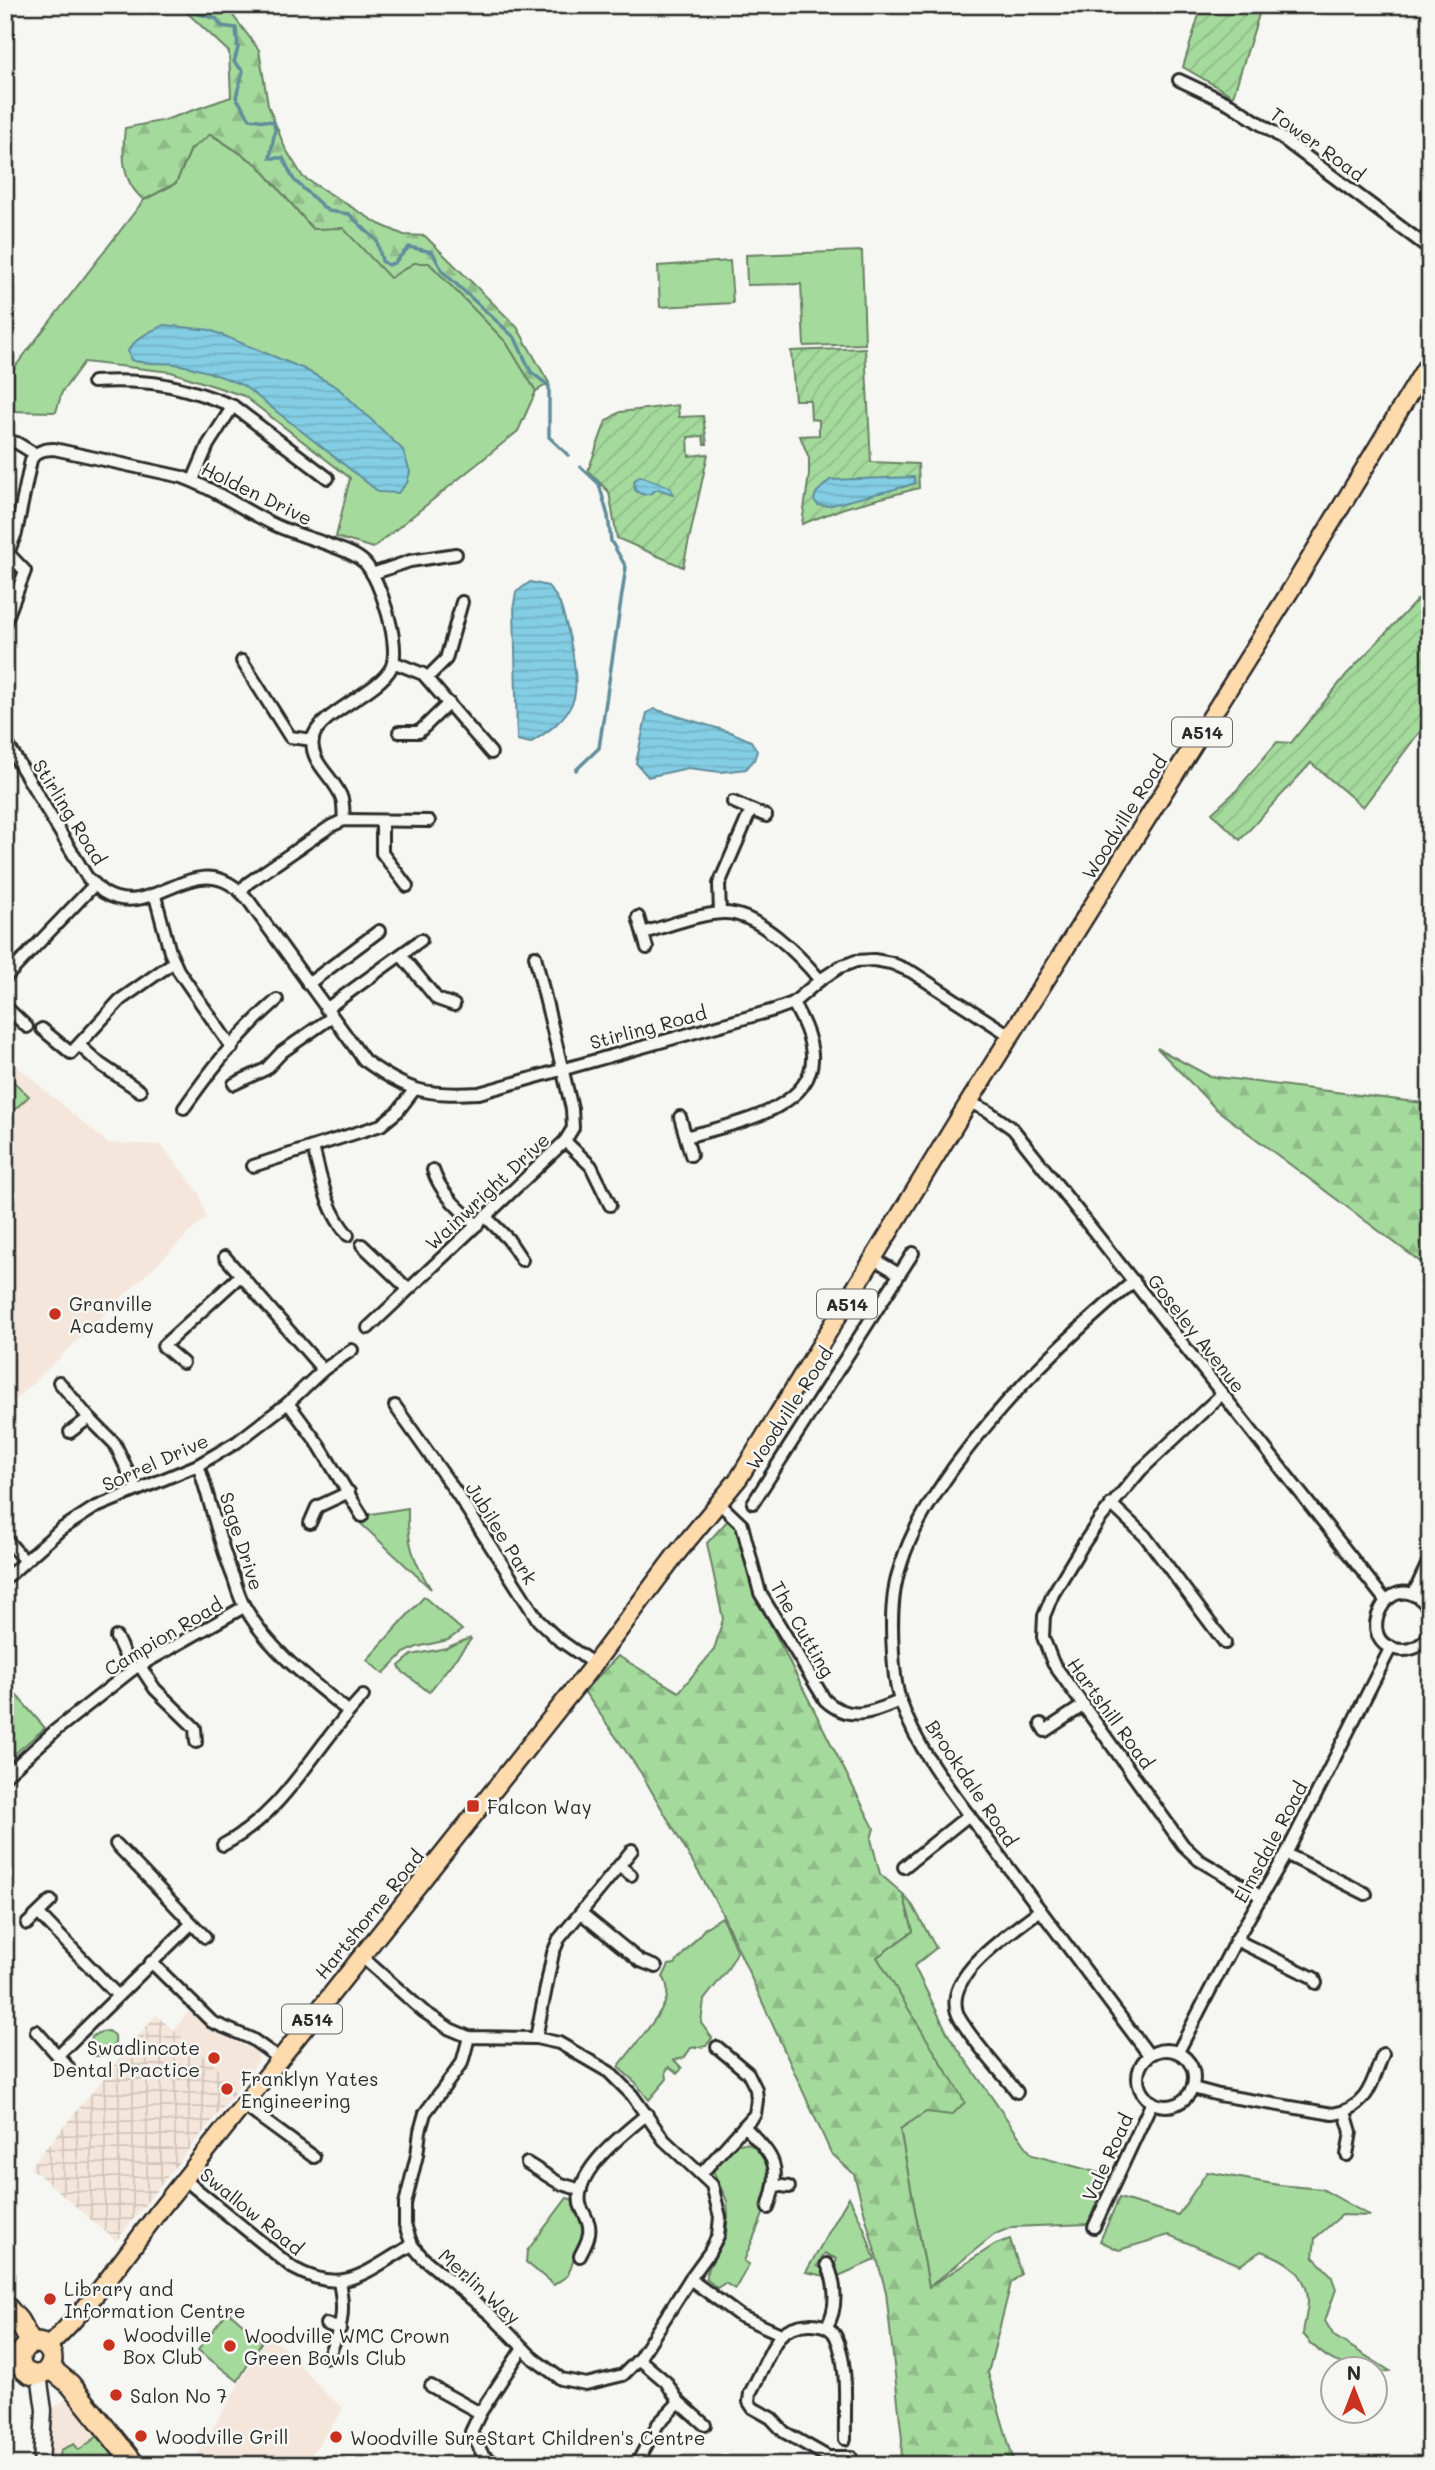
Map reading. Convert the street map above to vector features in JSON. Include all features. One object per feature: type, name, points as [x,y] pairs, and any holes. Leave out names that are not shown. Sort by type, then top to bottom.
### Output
[{"type":"highway","points":[[5,2305],[18,2320],[26,2352],[23,2369],[27,2372],[44,2371],[70,2384],[135,2465]]},
{"type":"highway","points":[[26,2352],[52,2359],[44,2371]]},
{"type":"main road","name":"Woodville Road","points":[[720,1504],[739,1478],[969,1102],[1292,588],[1430,360]]},
{"type":"main road","name":"Hartshorne Road","points":[[26,2352],[114,2272],[184,2179],[594,1664],[674,1557],[720,1504]]},
{"type":"street","name":"Tower Road","points":[[1179,80],[1230,104],[1279,136],[1430,249]]},
{"type":"street","points":[[93,382],[126,380],[158,383],[191,389],[233,406],[328,478]]},
{"type":"street","points":[[193,480],[208,445],[233,406]]},
{"type":"street","name":"Holden Drive","points":[[5,440],[17,443],[34,454],[54,449],[193,480],[278,526],[347,551],[364,562],[372,573],[393,636],[393,662]]},
{"type":"street","points":[[5,623],[25,572],[7,554],[16,533],[34,454]]},
{"type":"street","points":[[372,573],[410,561],[456,554]]},
{"type":"street","points":[[5,565],[8,570],[5,577]]},
{"type":"street","points":[[427,678],[446,659],[462,602]]},
{"type":"street","points":[[242,661],[290,737],[313,740]]},
{"type":"street","points":[[344,820],[342,798],[314,754],[313,740],[316,732],[327,721],[381,680],[391,669],[393,662],[411,667],[427,678],[491,753]]},
{"type":"street","points":[[399,732],[419,732],[449,703]]},
{"type":"street","name":"Stirling Road","points":[[5,740],[87,877],[104,893],[123,898],[155,895],[193,878],[206,877],[225,881],[241,891],[364,1060],[414,1090],[431,1094],[479,1093],[774,1010],[793,1003],[820,980],[840,967],[856,961],[891,963],[912,972],[1011,1036]]},
{"type":"street","points":[[733,802],[766,816]]},
{"type":"street","points":[[720,913],[719,884],[751,810]]},
{"type":"street","points":[[241,891],[248,883],[331,826],[344,820],[429,821]]},
{"type":"street","points":[[382,821],[382,853],[407,886]]},
{"type":"street","points":[[5,978],[95,884]]},
{"type":"street","points":[[155,895],[174,962],[232,1048]]},
{"type":"street","points":[[643,933],[720,913],[738,916],[761,926],[794,952],[820,980]]},
{"type":"street","points":[[638,917],[647,948]]},
{"type":"street","points":[[308,984],[379,931]]},
{"type":"street","points":[[234,1084],[266,1069],[282,1052],[421,940]]},
{"type":"street","points":[[401,955],[437,999],[454,1005]]},
{"type":"street","name":"Wainwright Drive","points":[[368,1328],[565,1141],[573,1128],[572,1109],[535,956]]},
{"type":"street","points":[[42,1029],[71,1053],[120,1000],[174,962]]},
{"type":"street","points":[[184,1108],[214,1066],[252,1022],[277,1000]]},
{"type":"street","points":[[686,1137],[782,1106],[797,1092],[808,1076],[812,1057],[804,1024],[793,1003]]},
{"type":"street","points":[[5,1006],[27,1027]]},
{"type":"street","points":[[79,1045],[100,1064],[140,1091]]},
{"type":"street","points":[[253,1166],[381,1125],[398,1111],[414,1090]]},
{"type":"street","name":"Goseley Avenue","points":[[969,1102],[988,1111],[1013,1129],[1385,1600]]},
{"type":"street","points":[[680,1117],[691,1155]]},
{"type":"street","points":[[565,1141],[591,1166],[610,1205]]},
{"type":"street","points":[[313,1147],[330,1209],[348,1235]]},
{"type":"street","points":[[433,1170],[437,1182],[450,1200],[477,1225]]},
{"type":"street","points":[[485,1216],[508,1239],[522,1260]]},
{"type":"street","points":[[362,1245],[408,1289]]},
{"type":"street","name":"Woodville Road","points":[[739,1478],[756,1498],[912,1253]]},
{"type":"street","points":[[225,1257],[323,1370]]},
{"type":"street","points":[[874,1259],[899,1274]]},
{"type":"street","points":[[183,1363],[163,1346],[241,1275]]},
{"type":"street","name":"Brookdale Road","points":[[1134,1281],[1092,1316],[1012,1394],[974,1441],[929,1505],[900,1565],[893,1602],[892,1644],[900,1701],[924,1750],[1149,2055]]},
{"type":"street","name":"Sorrel Drive","points":[[5,1579],[60,1530],[94,1508],[198,1465],[237,1442],[288,1403],[323,1370],[352,1350]]},
{"type":"street","points":[[59,1382],[115,1444],[136,1489]]},
{"type":"street","name":"Hartshill Road","points":[[1222,1394],[1141,1469],[1111,1504],[1065,1574],[1047,1607],[1043,1637],[1048,1654],[1183,1845],[1210,1868],[1262,1897]]},
{"type":"street","points":[[288,1403],[349,1492],[362,1516]]},
{"type":"street","name":"Jubilee Park","points":[[395,1406],[458,1495],[538,1620],[558,1639],[594,1664]]},
{"type":"street","points":[[70,1432],[89,1418]]},
{"type":"street","name":"Sage Drive","points":[[198,1465],[222,1549],[244,1607],[266,1638],[298,1671],[348,1712]]},
{"type":"street","points":[[310,1523],[317,1507],[349,1492]]},
{"type":"street","name":"The Cutting","points":[[720,1504],[742,1525],[760,1593],[825,1700],[832,1707],[851,1715],[872,1713],[900,1701]]},
{"type":"street","points":[[1111,1504],[1144,1536],[1224,1643]]},
{"type":"street","points":[[5,1538],[24,1560]]},
{"type":"street","points":[[1413,1595],[1427,1565]]},
{"type":"street","points":[[1430,1610],[1423,1601],[1413,1595],[1398,1594],[1385,1600],[1378,1609],[1376,1620],[1377,1631],[1382,1640],[1401,1650],[1412,1649],[1430,1634]]},
{"type":"street","name":"Campion Road","points":[[5,1776],[56,1730],[136,1668],[244,1607]]},
{"type":"street","points":[[116,1637],[136,1668],[195,1728],[196,1742]]},
{"type":"street","points":[[1421,1644],[1430,1656]]},
{"type":"street","name":"Elmsdale Road","points":[[1178,2052],[1236,1940],[1286,1854],[1391,1647]]},
{"type":"street","points":[[223,1845],[243,1835],[284,1797],[363,1696]]},
{"type":"street","points":[[1041,1724],[1045,1731],[1084,1705]]},
{"type":"street","points":[[904,1867],[970,1815]]},
{"type":"street","points":[[243,1835],[251,1846]]},
{"type":"street","points":[[116,1844],[205,1937]]},
{"type":"street","points":[[537,2038],[553,1953],[559,1939],[632,1850]]},
{"type":"street","points":[[1286,1854],[1366,1894]]},
{"type":"street","points":[[620,1866],[631,1875]]},
{"type":"street","points":[[27,1924],[51,1901]]},
{"type":"street","points":[[1017,2092],[959,2017],[954,2000],[970,1967],[1040,1910]]},
{"type":"street","points":[[581,1913],[640,1961],[656,1967]]},
{"type":"street","points":[[38,1914],[117,1995]]},
{"type":"street","points":[[58,2055],[191,1924]]},
{"type":"street","points":[[1236,1940],[1314,1978],[1316,1983]]},
{"type":"street","points":[[362,1957],[423,2011],[450,2029],[469,2037],[537,2038],[559,2043],[609,2072],[632,2095],[664,2140],[712,2185],[720,2217],[718,2235],[690,2279],[740,2316],[781,2334]]},
{"type":"street","points":[[151,1962],[212,2022],[252,2039],[280,2059]]},
{"type":"street","points":[[36,2031],[68,2067]]},
{"type":"street","name":"Merlin Way","points":[[469,2037],[461,2063],[425,2113],[422,2122],[405,2204],[405,2225],[412,2245],[423,2258],[491,2315],[522,2349],[561,2379],[586,2384],[623,2375],[639,2359],[690,2279]]},
{"type":"street","points":[[702,2173],[755,2114],[757,2101],[756,2089],[748,2073],[718,2048]]},
{"type":"street","points":[[1158,2050],[1178,2052],[1187,2058],[1192,2067],[1193,2088],[1180,2102],[1171,2105],[1152,2102],[1142,2093],[1138,2079],[1140,2066],[1149,2055],[1158,2050]]},
{"type":"street","points":[[1193,2088],[1219,2095],[1333,2114],[1345,2112],[1368,2094],[1384,2054]]},
{"type":"street","name":"Vale Road","points":[[1094,2227],[1152,2102]]},
{"type":"street","points":[[243,2105],[314,2157]]},
{"type":"street","points":[[1345,2112],[1351,2132],[1347,2155]]},
{"type":"street","points":[[580,2256],[589,2237],[589,2225],[580,2203],[581,2190],[590,2169],[607,2148],[647,2114]]},
{"type":"street","points":[[744,2126],[765,2147],[773,2160],[775,2185],[768,2208]]},
{"type":"street","points":[[527,2163],[559,2183],[581,2190]]},
{"type":"street","name":"Swallow Road","points":[[184,2179],[293,2267],[311,2278],[339,2282]]},
{"type":"street","points":[[775,2185],[789,2187]]},
{"type":"street","points":[[589,2225],[601,2223]]},
{"type":"street","points":[[328,2357],[344,2317],[339,2282],[354,2279],[412,2245]]},
{"type":"street","points":[[827,2264],[832,2275],[834,2297],[833,2317],[827,2326]]},
{"type":"street","points":[[845,2438],[843,2374],[835,2334],[827,2326],[816,2323],[781,2334],[750,2393],[749,2402],[753,2408],[779,2424],[784,2432],[828,2457],[852,2457]]},
{"type":"street","points":[[326,2324],[340,2329]]},
{"type":"street","points":[[495,2465],[483,2455],[471,2432],[480,2413],[522,2349]]},
{"type":"street","points":[[639,2359],[666,2382],[678,2402],[705,2425]]},
{"type":"street","points":[[41,2465],[44,2371]]},
{"type":"street","points":[[431,2386],[480,2413]]},
{"type":"street","points":[[636,2465],[658,2424],[678,2402]]},
{"type":"shaded area","name":"Granville Academy","points":[[5,1056],[107,1143],[161,1145],[199,1193],[206,1217],[5,1410]]},
{"type":"shaded area","points":[[188,2012],[212,2030],[257,2052],[259,2060],[239,2087],[173,2031]]},
{"type":"shaded area","points":[[156,2015],[239,2087],[116,2241],[30,2167]]},
{"type":"shaded area","points":[[272,2334],[325,2393],[343,2408],[338,2417],[304,2465],[191,2465],[264,2342]]},
{"type":"shaded area","points":[[66,2399],[123,2465],[47,2465],[50,2411]]},
{"type":"green space","points":[[179,5],[225,5],[259,50],[268,105],[285,148],[303,177],[379,224],[404,235],[425,236],[517,327],[549,383],[536,391],[506,342],[429,263],[414,263],[390,278],[343,228],[313,229],[258,165],[211,134],[191,149],[176,183],[144,200],[136,193],[125,167],[125,128],[165,120],[231,97],[229,52]]},
{"type":"green space","points":[[1202,5],[1262,5],[1233,96],[1183,67]]},
{"type":"green space","points":[[210,134],[258,165],[313,229],[343,227],[390,277],[414,263],[429,263],[506,342],[536,391],[518,431],[373,548],[336,537],[350,478],[244,396],[171,372],[84,362],[62,392],[56,412],[5,411],[5,375],[11,372],[144,200],[176,183],[191,149]]},
{"type":"green space","points":[[862,251],[865,344],[804,346],[801,284],[747,285],[746,255]]},
{"type":"green space","points":[[730,261],[733,303],[660,307],[658,266]]},
{"type":"green space","points":[[865,348],[871,462],[918,464],[919,488],[844,508],[802,524],[809,458],[800,436],[819,435],[819,420],[811,419],[810,400],[795,400],[791,351]]},
{"type":"green space","points":[[678,405],[679,417],[703,416],[707,444],[704,444],[703,436],[688,437],[689,456],[708,454],[683,567],[617,538],[609,492],[588,471],[606,421],[620,412]]},
{"type":"green space","points":[[1430,566],[1430,718],[1363,807],[1311,763],[1240,840],[1212,813],[1236,791],[1277,742],[1291,743],[1347,674],[1420,597]]},
{"type":"green space","points":[[1157,1048],[1209,1076],[1430,1104],[1430,1269],[1216,1109]]},
{"type":"green space","points":[[5,1074],[29,1096],[5,1119]]},
{"type":"green space","points":[[408,1508],[408,1531],[412,1550],[431,1589],[358,1521],[371,1514]]},
{"type":"green space","points":[[730,1518],[738,1525],[744,1560],[755,1594],[874,1828],[871,1839],[880,1874],[903,1894],[913,1931],[877,1957],[965,2102],[952,2115],[926,2112],[900,2129],[929,2287],[996,2244],[1010,2239],[1021,2274],[1011,2283],[988,2373],[1015,2465],[901,2465],[902,2439],[886,2292],[854,2174],[831,2153],[720,1909],[641,1773],[584,1691],[618,1656],[679,1692],[714,1650],[723,1619],[707,1543]]},
{"type":"green space","points":[[424,1597],[462,1630],[448,1640],[404,1653],[383,1674],[367,1660]]},
{"type":"green space","points":[[470,1638],[429,1692],[399,1666],[412,1655],[446,1648]]},
{"type":"green space","points":[[5,1682],[45,1728],[5,1762]]},
{"type":"green space","points":[[903,1894],[913,1906],[936,1948],[914,1966],[949,2036],[1032,2155],[1107,2175],[1088,2224],[1012,2227],[995,2234],[929,2287],[900,2129],[926,2111],[877,1957],[913,1931]]},
{"type":"green space","points":[[722,1917],[737,1952],[726,1972],[704,2000],[701,2023],[712,2038],[706,2046],[691,2048],[684,2058],[674,2060],[682,2068],[678,2073],[669,2067],[666,2071],[667,2079],[649,2100],[635,2082],[618,2067],[650,2027],[665,2003],[667,1989],[663,1977],[669,1965],[675,1964],[705,1928]]},
{"type":"green space","points":[[108,2031],[115,2036],[113,2048],[108,2053],[95,2056],[91,2051],[91,2038]]},
{"type":"green space","points":[[745,2143],[762,2153],[770,2171],[770,2184],[764,2201],[764,2212],[744,2261],[749,2264],[735,2289],[725,2283],[717,2288],[706,2279],[706,2274],[726,2235],[728,2217],[727,2201],[713,2171],[734,2145]]},
{"type":"green space","points":[[1207,2172],[1279,2185],[1322,2189],[1370,2216],[1342,2215],[1315,2238],[1313,2257],[1331,2275],[1336,2289],[1325,2321],[1334,2336],[1363,2354],[1323,2354],[1311,2343],[1303,2334],[1308,2300],[1304,2282],[1293,2268],[1270,2254],[1261,2251],[1240,2265],[1169,2235],[1119,2250],[1100,2241],[1119,2198],[1178,2215]]},
{"type":"green space","points":[[849,2197],[875,2260],[836,2277],[834,2267],[837,2259],[825,2253],[817,2266],[829,2273],[830,2277],[806,2272]]},
{"type":"green space","points":[[567,2198],[574,2200],[583,2232],[568,2275],[554,2285],[526,2262],[527,2251]]},
{"type":"green space","name":"Woodville WMC Crown Green Bowls Club","points":[[228,2311],[262,2341],[238,2381],[198,2350]]},
{"type":"green space","points":[[98,2436],[117,2458],[117,2462],[113,2465],[65,2465],[60,2456],[61,2450],[74,2444],[79,2450]]},
{"type":"water","points":[[164,325],[210,330],[304,369],[337,387],[403,450],[410,472],[407,483],[398,493],[379,492],[244,386],[193,368],[131,360],[128,351],[135,342]]},
{"type":"water","points":[[640,476],[670,487],[673,494],[658,489],[652,493],[641,494],[635,490],[634,481]]},
{"type":"water","points":[[914,477],[915,483],[907,486],[828,506],[818,505],[814,500],[816,493],[830,480]]},
{"type":"water","points":[[530,582],[548,586],[560,604],[575,667],[575,692],[570,708],[561,720],[530,743],[517,740],[514,604],[516,592]]},
{"type":"water","points":[[654,709],[751,741],[757,751],[754,760],[746,769],[721,772],[688,768],[648,777],[636,763],[647,713]]},
{"type":"waterway","points":[[189,5],[193,12],[217,19],[221,26],[236,28],[238,48],[234,62],[243,71],[236,97],[250,119],[274,122],[270,158],[283,158],[294,180],[328,211],[349,214],[377,241],[382,261],[388,265],[394,263],[409,247],[432,252],[443,272],[515,338],[531,372],[549,386],[549,437],[568,455]]},
{"type":"waterway","points":[[576,770],[599,748],[626,567],[611,541],[608,516],[599,484],[581,467]]},
{"type":"place","name":"Granville Academy","points":[[55,1314]]},
{"type":"place","name":"Falcon Way","points":[[473,1806]]},
{"type":"place","name":"Swadlincote Dental Practice","points":[[214,2058]]},
{"type":"place","name":"Franklyn Yates Engineering","points":[[227,2089]]},
{"type":"place","name":"Library and Information Centre","points":[[50,2299]]},
{"type":"place","name":"Woodville Box Club","points":[[109,2345]]},
{"type":"place","name":"Woodville WMC Crown Green Bowls Club","points":[[230,2346]]},
{"type":"place","name":"Salon No 7","points":[[116,2395]]},
{"type":"place","name":"Woodville Grill","points":[[141,2436]]},
{"type":"place","name":"Woodville SureStart Children's Centre","points":[[336,2437]]}]
